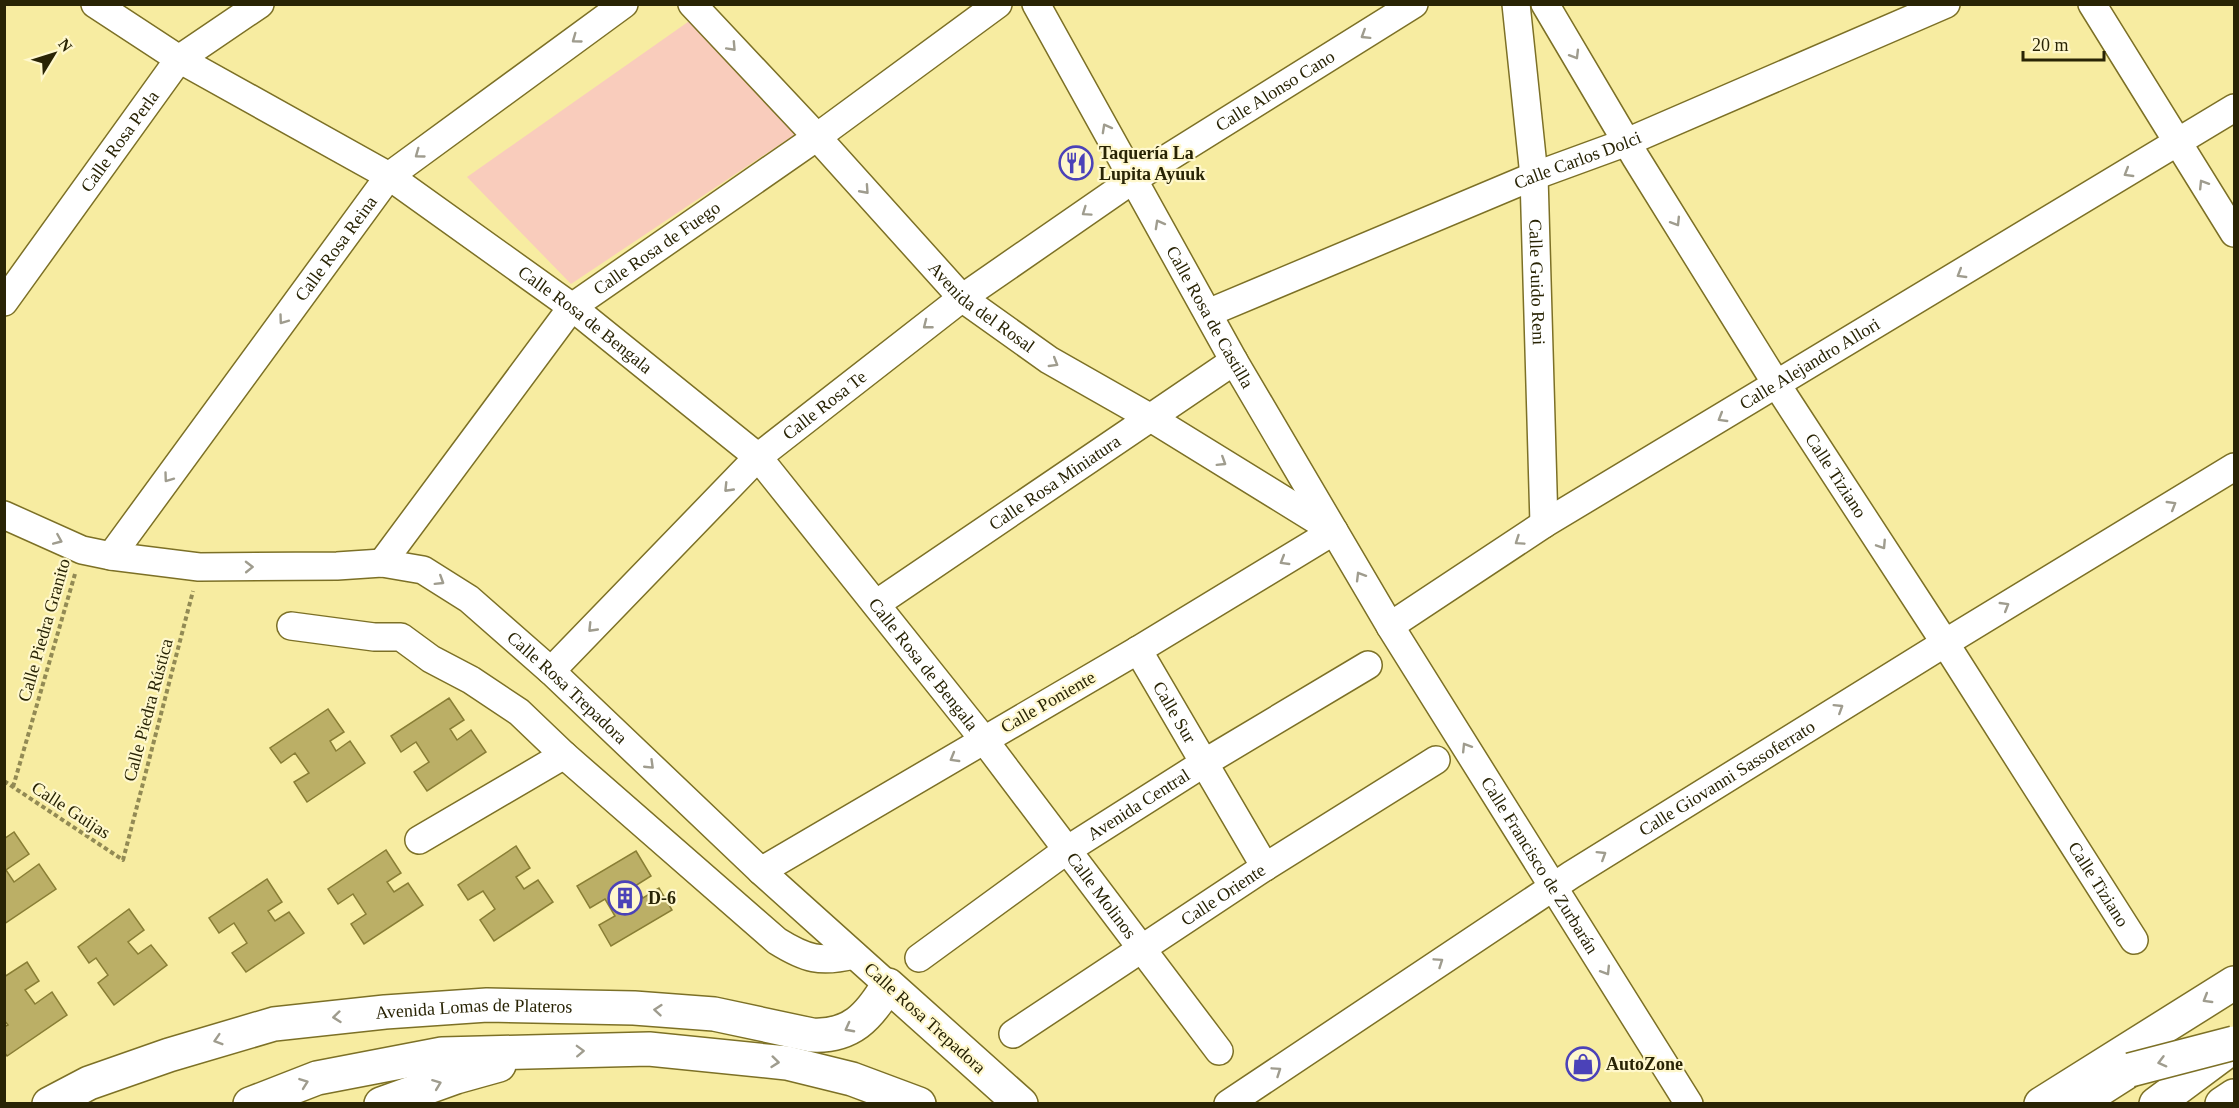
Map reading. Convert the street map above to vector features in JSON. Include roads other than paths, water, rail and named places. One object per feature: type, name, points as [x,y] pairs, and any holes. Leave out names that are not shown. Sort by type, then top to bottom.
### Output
[{"type":"main road","points":[[2041,1104],[2235,983]]},
{"type":"main road","name":"Avenida Lomas de Plateros","points":[[56,1102],[89,1083],[169,1055],[274,1024],[385,1012],[487,1005],[622,1007],[714,1014],[812,1035],[826,1035],[839,1033],[859,1022],[868,1014],[888,985]]},
{"type":"main road","name":"Calle Rosa Trepadora","points":[[888,985],[1021,1104]]},
{"type":"main road","points":[[2077,1104],[2130,1071],[2235,1045]]},
{"type":"main road","points":[[2156,1104],[2235,1045]]},
{"type":"main road","points":[[250,1104],[317,1078],[442,1054],[649,1049],[787,1063],[852,1079],[919,1104]]},
{"type":"main road","points":[[381,1104],[456,1077],[541,1052]]},
{"type":"main road","points":[[2222,1104],[2235,1096]]},
{"type":"street","name":"Calle Rosa de Bengala","points":[[95,4],[179,59],[389,176],[572,307],[758,457],[984,740]]},
{"type":"street","name":"Calle Rosa Perla","points":[[4,302],[179,59],[260,4]]},
{"type":"street","name":"Calle Rosa Reina","points":[[111,556],[389,176],[624,4]]},
{"type":"street","name":"Avenida del Rosal","points":[[692,4],[817,137],[962,298],[1049,360],[1151,418],[1334,531]]},
{"type":"street","name":"Calle Rosa de Fuego","points":[[382,563],[572,307],[817,137],[998,4]]},
{"type":"street","name":"Calle Rosa de Castilla","points":[[1036,4],[1234,361],[1390,626]]},
{"type":"street","name":"Calle Alonso Cano","points":[[1134,179],[1414,4]]},
{"type":"street","name":"Calle Guido Reni","points":[[1516,4],[1534,176],[1544,524]]},
{"type":"street","name":"Calle Tiziano","points":[[1545,4],[1777,385],[1945,642],[2134,940]]},
{"type":"street","name":"Calle Carlos Dolci","points":[[1208,312],[1534,176],[1627,142],[1946,4]]},
{"type":"street","points":[[2092,4],[2235,233]]},
{"type":"street","name":"Calle Alejandro Allori","points":[[1390,626],[1544,524],[2235,108]]},
{"type":"street","name":"Calle Rosa Te","points":[[551,671],[758,457],[962,298],[1134,179]]},
{"type":"street","name":"Calle Rosa Miniatura","points":[[876,604],[1234,361]]},
{"type":"street","name":"Calle Giovanni Sassoferrato","points":[[1228,1104],[1552,886],[1945,642],[2235,467]]},
{"type":"street","name":"Calle Rosa Trepadora","points":[[4,515],[82,550],[111,556],[199,567],[337,566],[382,563],[423,570],[469,598],[551,671],[761,871],[888,985]]},
{"type":"street","name":"Calle Poniente","points":[[761,871],[1138,650],[1334,531]]},
{"type":"street","points":[[291,626],[401,637],[431,659],[471,680],[519,712],[564,755],[777,941],[794,951],[819,960],[833,960],[854,955]]},
{"type":"street","name":"Calle Francisco de Zurbarán","points":[[1390,626],[1689,1104]]},
{"type":"street","name":"Calle Sur","points":[[1138,650],[1265,867]]},
{"type":"street","name":"Avenida Central","points":[[919,958],[1067,850],[1204,763],[1368,665]]},
{"type":"street","name":"Calle Molinos","points":[[984,740],[1219,1051]]},
{"type":"street","points":[[419,840],[564,755]]},
{"type":"street","name":"Calle Oriente","points":[[1013,1034],[1265,867],[1436,760]]},
{"type":"place","name":"Taquería La Lupita Ayuuk","points":[[1076,163]]},
{"type":"place","name":"D-6","points":[[625,898]]},
{"type":"place","name":"AutoZone","points":[[1583,1064]]}]
